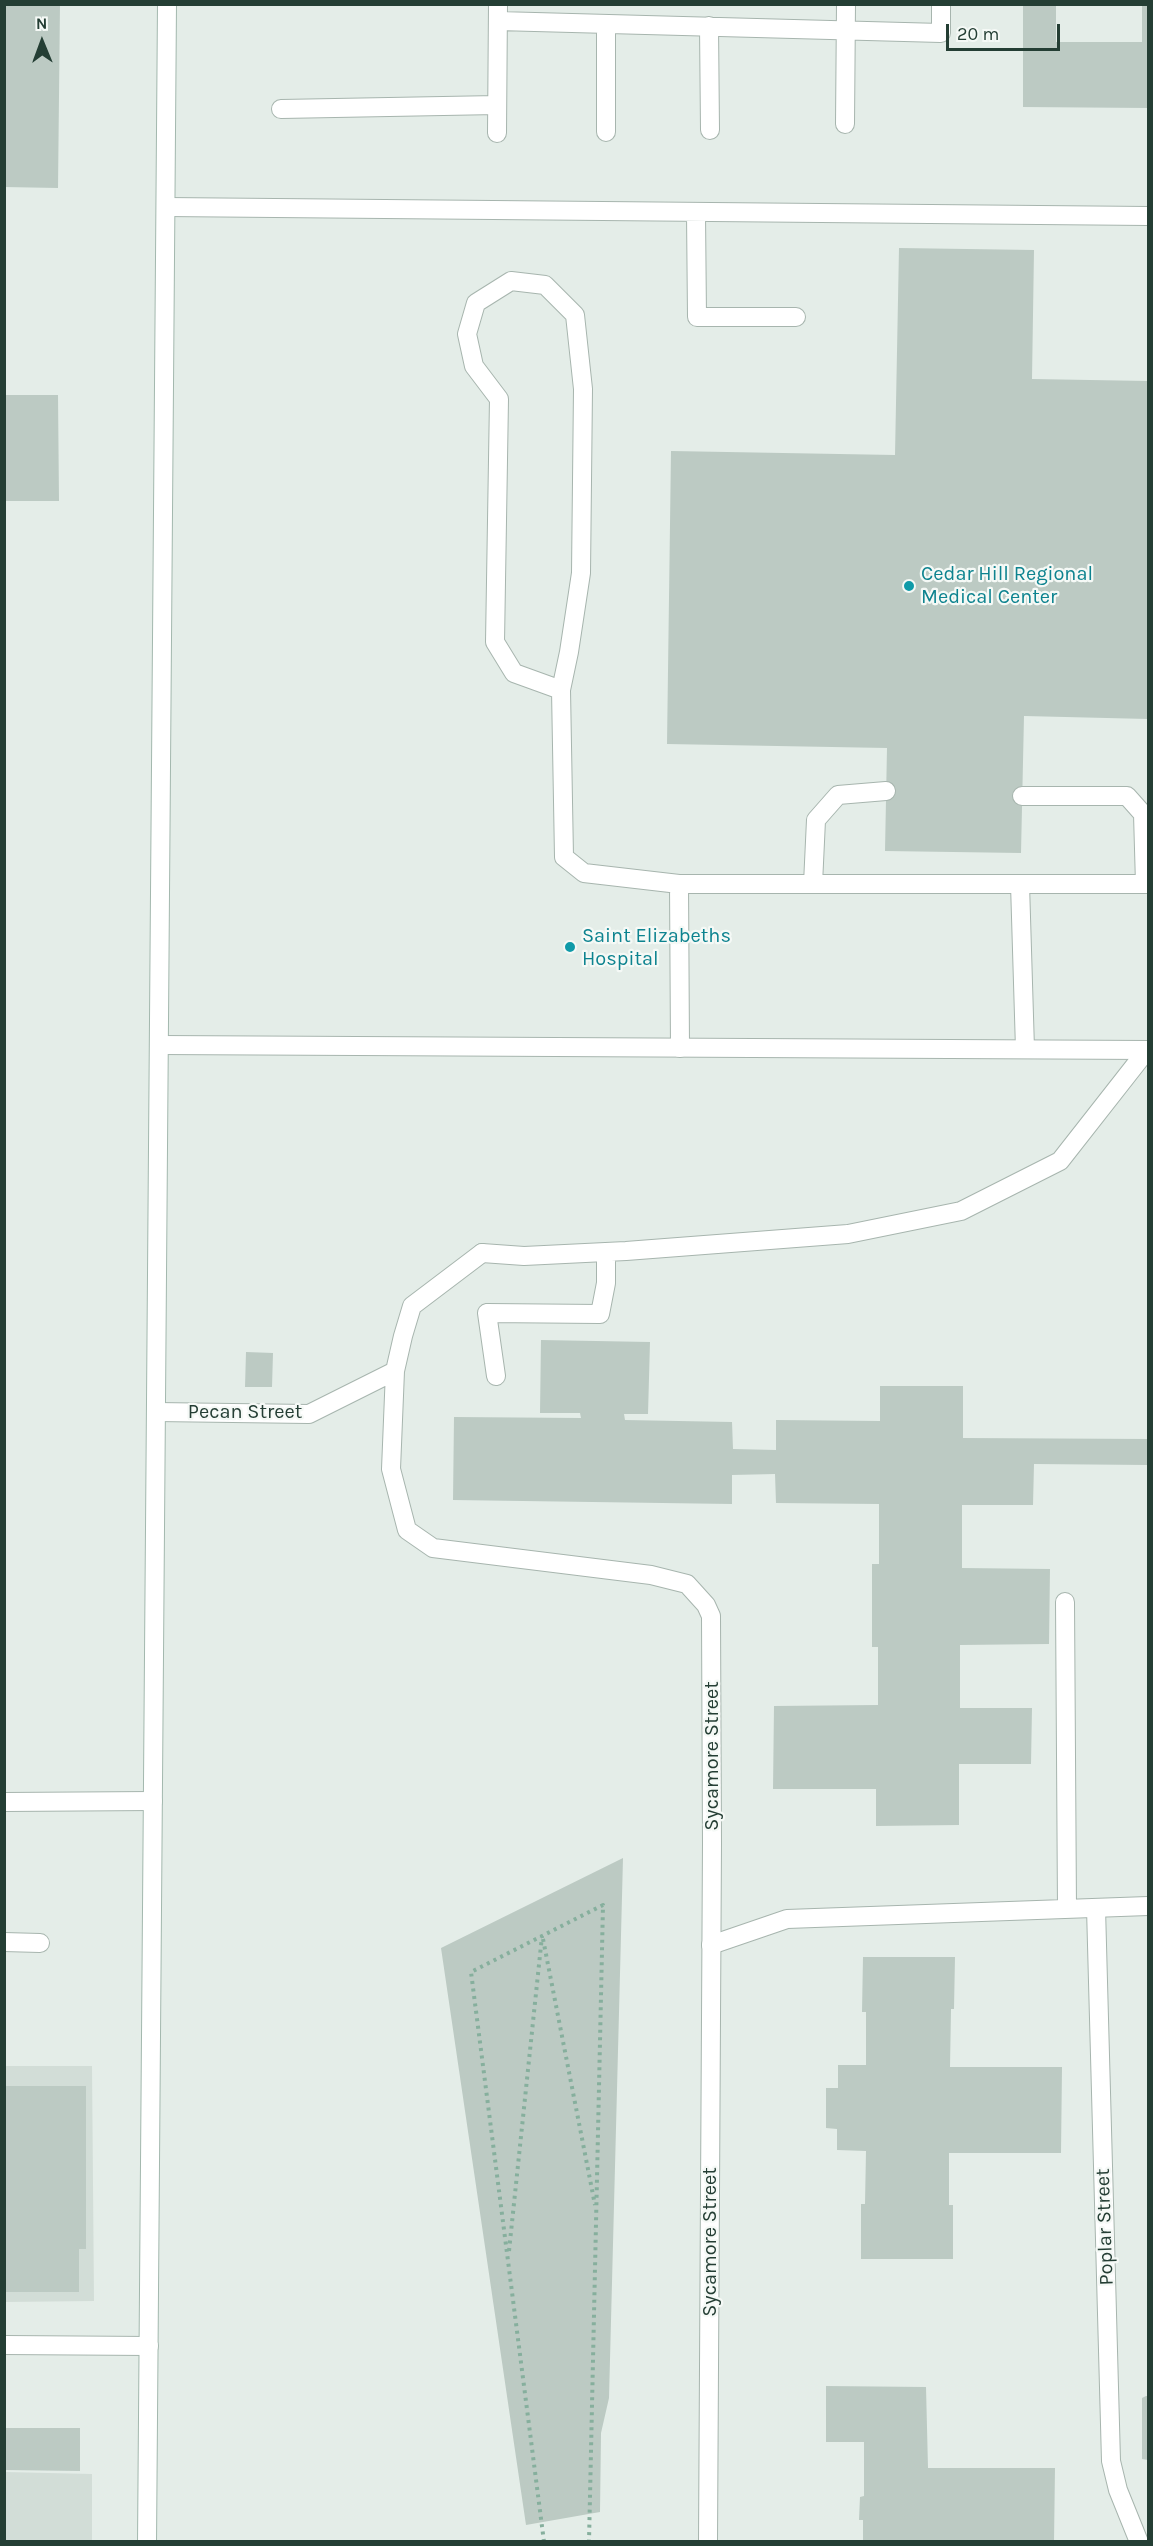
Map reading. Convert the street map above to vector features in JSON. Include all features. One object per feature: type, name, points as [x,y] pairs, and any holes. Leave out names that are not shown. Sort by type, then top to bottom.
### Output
[{"type":"street","points":[[147,2541],[167,4]]},
{"type":"street","points":[[845,124],[846,4]]},
{"type":"street","points":[[497,133],[498,13],[606,24],[941,33],[941,4]]},
{"type":"street","points":[[606,24],[606,132]]},
{"type":"street","points":[[709,26],[710,130]]},
{"type":"street","points":[[281,109],[497,105]]},
{"type":"street","points":[[165,207],[696,214],[1149,216]]},
{"type":"street","points":[[696,214],[697,317],[796,317]]},
{"type":"street","points":[[561,690],[514,673],[495,642],[499,399],[474,366],[467,334],[476,303],[511,281],[544,285],[575,315],[583,389],[581,573],[561,690],[564,857],[584,873],[679,884],[1147,884],[1143,814],[1127,796],[1022,796]]},
{"type":"street","points":[[813,884],[816,820],[838,795],[886,791]]},
{"type":"street","points":[[679,884],[680,1048]]},
{"type":"street","points":[[1020,884],[1025,1049]]},
{"type":"street","points":[[159,1045],[1148,1050]]},
{"type":"street","points":[[496,1376],[487,1312],[600,1314],[606,1283],[606,1252],[848,1234],[961,1211],[1060,1161],[1148,1050]]},
{"type":"street","name":"Sycamore Street","points":[[606,1252],[524,1256],[482,1253],[412,1306],[395,1371],[391,1469],[407,1530],[433,1548],[639,1573],[687,1584],[706,1605],[712,1627],[708,2541]]},
{"type":"street","name":"Pecan Street","points":[[156,1412],[309,1414],[395,1371]]},
{"type":"street","points":[[1065,1602],[1067,1909]]},
{"type":"street","points":[[4,1802],[153,1801]]},
{"type":"street","points":[[711,1945],[786,1919],[1149,1906]]},
{"type":"street","name":"Poplar Street","points":[[1096,1908],[1111,2461],[1118,2490],[1139,2541]]},
{"type":"street","points":[[4,1942],[40,1943]]},
{"type":"street","points":[[4,2345],[149,2346]]},
{"type":"path","points":[[544,2541],[471,1972],[603,1905],[589,2541]]},
{"type":"path","points":[[543,1935],[596,2213]]},
{"type":"path","points":[[508,2258],[543,1935]]},
{"type":"shaded area","points":[[4,2066],[92,2066],[94,2301],[5,2302]]},
{"type":"shaded area","points":[[5,2472],[92,2474],[92,2541],[5,2541]]},
{"type":"building","points":[[4,4],[60,4],[58,188],[4,187]]},
{"type":"building","points":[[1023,4],[1056,4],[1056,42],[1142,42],[1142,5],[1148,5],[1148,108],[1023,107]]},
{"type":"building","name":"Cedar Hill Regional Medical Center","points":[[899,248],[1034,250],[1032,379],[1148,381],[1148,719],[1024,716],[1021,853],[885,851],[887,748],[667,744],[671,451],[895,455]]},
{"type":"building","points":[[4,395],[58,395],[59,501],[4,501]]},
{"type":"building","points":[[541,1340],[650,1342],[648,1414],[624,1414],[625,1420],[732,1422],[733,1449],[776,1450],[776,1420],[880,1421],[880,1386],[963,1386],[963,1438],[1148,1439],[1148,1465],[1034,1464],[1033,1505],[962,1505],[962,1568],[1050,1569],[1049,1644],[960,1645],[960,1708],[1032,1708],[1031,1764],[959,1764],[959,1825],[876,1826],[876,1789],[773,1789],[774,1706],[878,1705],[878,1647],[872,1647],[872,1564],[879,1564],[879,1504],[776,1503],[775,1474],[732,1475],[732,1504],[453,1500],[454,1417],[581,1418],[580,1413],[540,1413]]},
{"type":"building","points":[[246,1352],[273,1353],[272,1387],[245,1387]]},
{"type":"building","points":[[623,1858],[609,2398],[601,2433],[600,2512],[526,2525],[441,1948]]},
{"type":"building","points":[[863,1957],[955,1957],[950,2067],[1062,2067],[1061,2153],[949,2153],[949,2205],[953,2205],[953,2259],[861,2259],[861,2204],[865,2204],[866,2151],[837,2150],[837,2129],[826,2128],[826,2088],[838,2088],[838,2065],[866,2065],[866,2012],[862,2012]]},
{"type":"building","points":[[4,2086],[86,2086],[86,2249],[79,2249],[79,2292],[4,2292]]},
{"type":"building","points":[[826,2386],[926,2387],[928,2468],[1055,2468],[1054,2542],[863,2542],[863,2520],[859,2520],[860,2497],[864,2496],[864,2442],[826,2442]]},
{"type":"building","points":[[1148,2396],[1148,2460],[1142,2459],[1142,2398]]},
{"type":"building","points":[[4,2428],[80,2428],[80,2471],[4,2470]]},
{"type":"place","name":"Cedar Hill Regional Medical Center","points":[[909,586]]},
{"type":"place","name":"Saint Elizabeths Hospital","points":[[570,947]]}]
